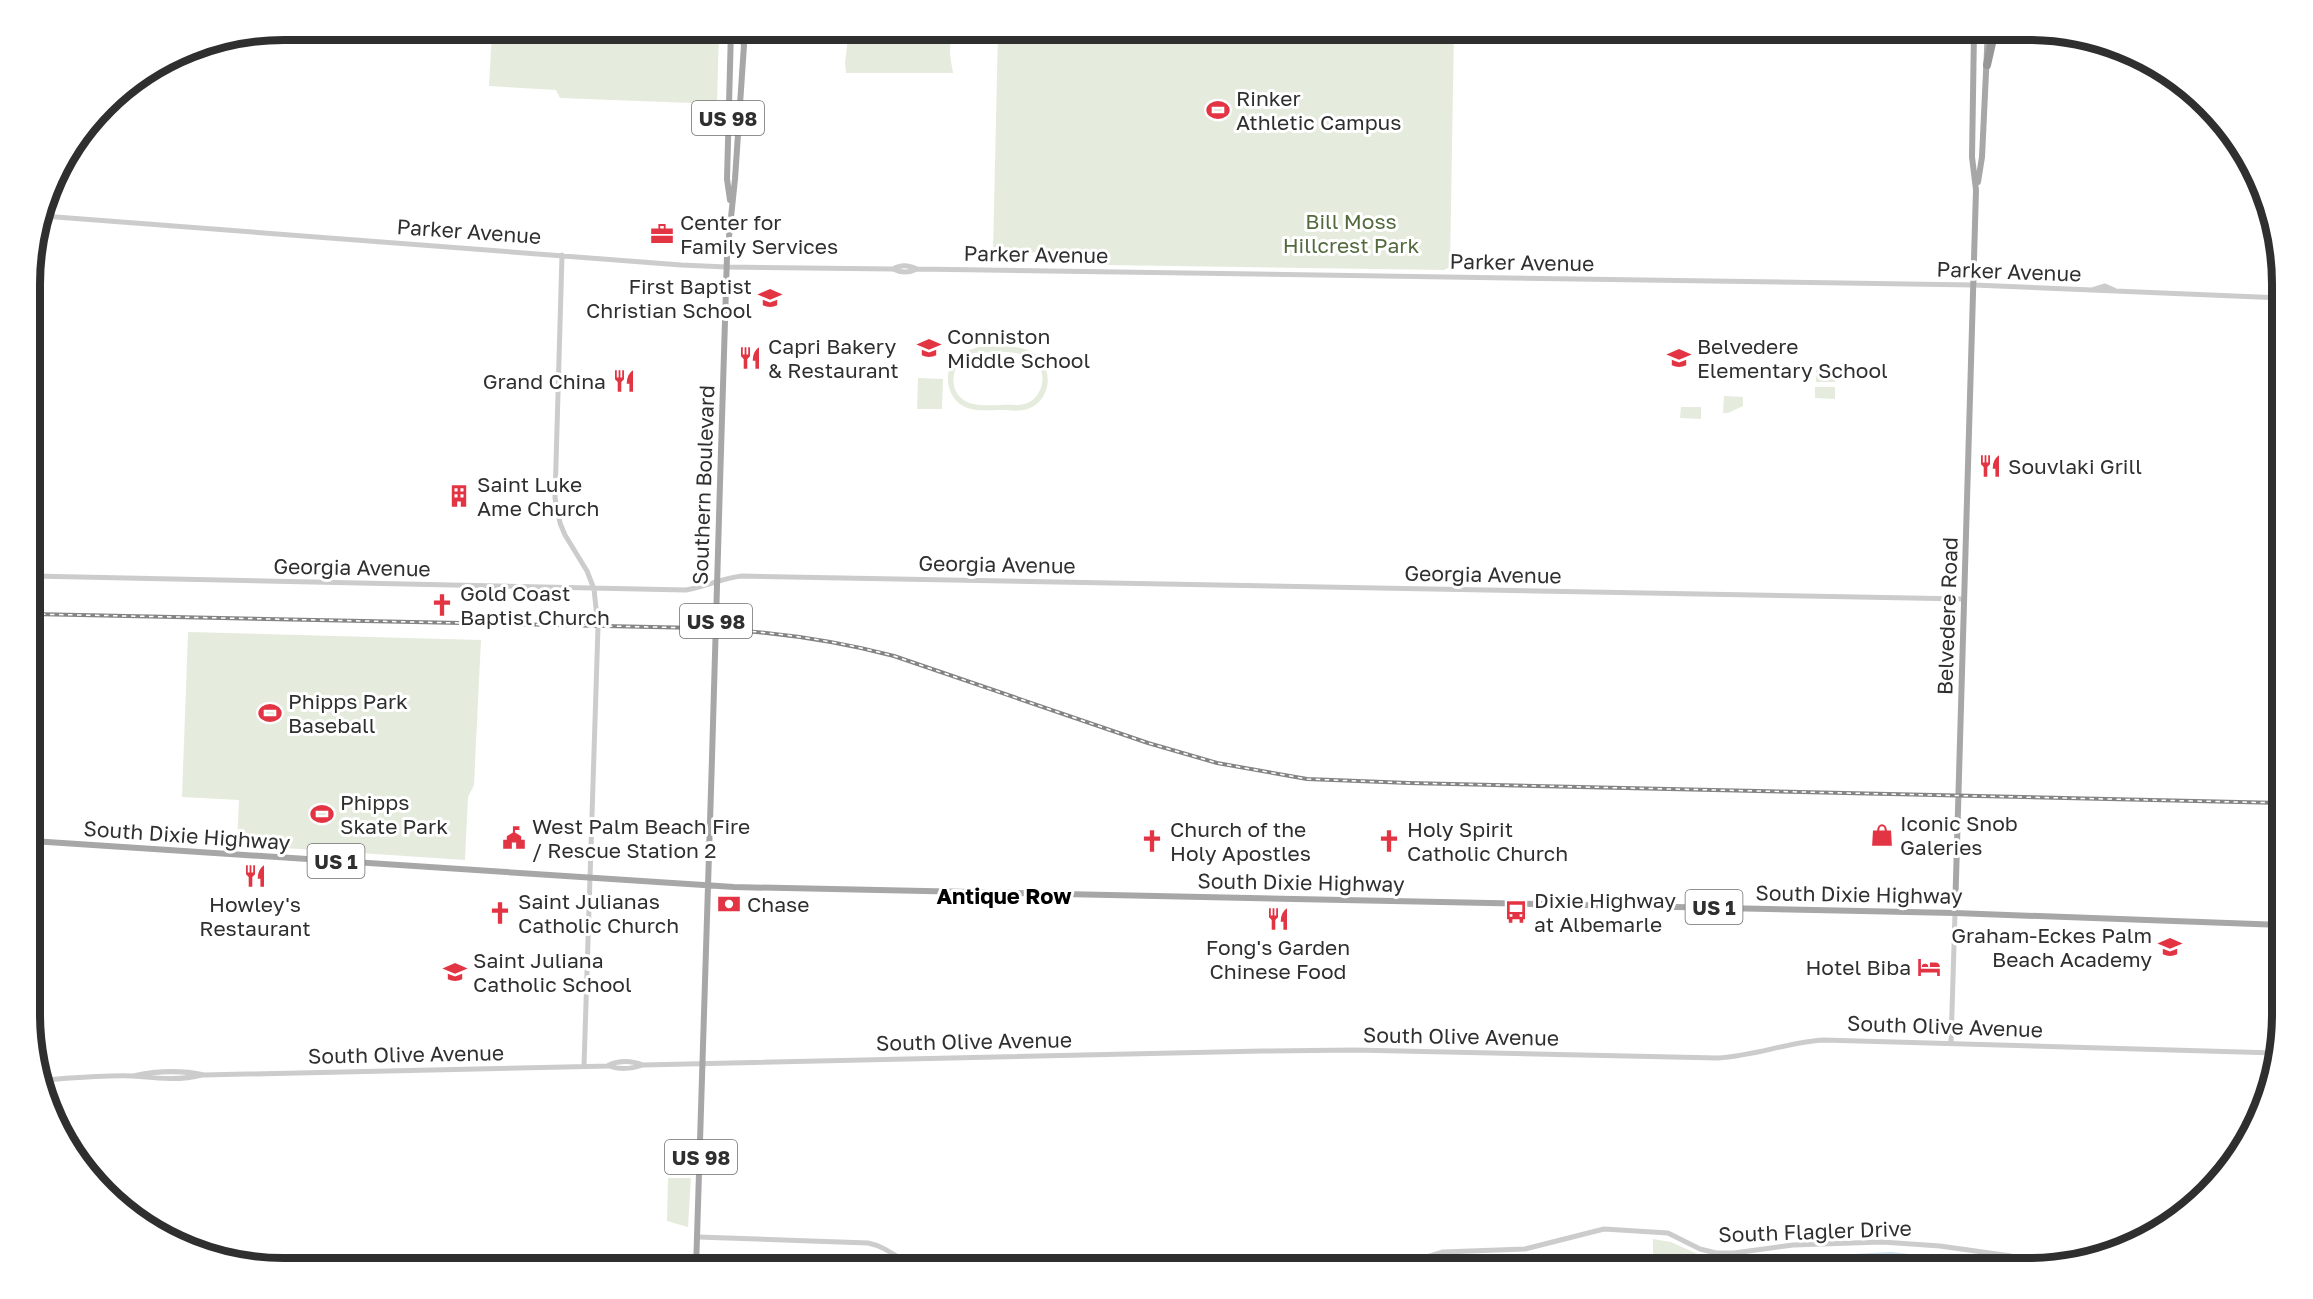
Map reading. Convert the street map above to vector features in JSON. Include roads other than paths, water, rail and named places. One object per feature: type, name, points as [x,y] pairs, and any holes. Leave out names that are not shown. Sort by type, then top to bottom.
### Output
[{"type":"highway","points":[[1987,64],[1993,40]]},
{"type":"main road","name":"Southern Boulevard","points":[[731,40],[727,179],[731,206]]},
{"type":"main road","points":[[742,40],[743,44]]},
{"type":"main road","name":"Southern Boulevard","points":[[697,1258],[727,267],[744,40]]},
{"type":"main road","name":"Belvedere Road","points":[[1955,913],[1976,190],[1972,157],[1973,40]]},
{"type":"main road","name":"Belvedere Road","points":[[1976,190],[1982,158],[1988,40]]},
{"type":"main road","points":[[730,82],[738,111]]},
{"type":"main road","name":"South Dixie Highway","points":[[40,842],[709,886],[1955,913],[2272,925]]},
{"type":"street","name":"Parker Avenue","points":[[50,217],[727,267],[893,269],[899,272],[911,272],[917,269],[1974,285],[2091,290],[2105,286],[2115,291],[2272,298]]},
{"type":"street","points":[[562,255],[555,498],[558,517],[565,535],[587,571],[594,589],[598,630],[584,1066]]},
{"type":"street","name":"Georgia Avenue","points":[[40,576],[686,590],[700,588],[730,577],[742,576],[1964,599]]},
{"type":"street","name":"Belvedere Road","points":[[1951,1042],[1955,913]]},
{"type":"street","name":"South Olive Avenue","points":[[49,1080],[609,1066],[617,1062],[634,1062],[642,1065],[704,1064],[1344,1050],[1718,1058],[1751,1055],[1824,1040],[2269,1053]]},
{"type":"street","name":"South Flagler Drive","points":[[1424,1258],[1443,1252],[1525,1248],[1562,1241],[1596,1230],[1659,1232],[1676,1236],[1716,1253],[1734,1253],[1785,1246],[1882,1242],[1940,1246],[2017,1258]]},
{"type":"street","points":[[698,1237],[868,1243],[887,1249],[900,1258]]},
{"type":"water","points":[[1891,1252],[1944,1258],[1776,1258]]},
{"type":"railway","points":[[40,614],[700,628],[798,637],[894,656],[1148,743],[1217,763],[1307,779],[2272,803]]},
{"type":"place","name":"Rinker Athletic Campus","points":[[1218,110]]},
{"type":"place","name":"Center for Family Services","points":[[662,234]]},
{"type":"place","name":"First Baptist Christian School","points":[[770,298]]},
{"type":"place","name":"Conniston Middle School","points":[[929,348]]},
{"type":"place","name":"Capri Bakery & Restaurant","points":[[750,358]]},
{"type":"place","name":"Belvedere Elementary School","points":[[1679,358]]},
{"type":"place","name":"Grand China","points":[[624,381]]},
{"type":"place","name":"Souvlaki Grill","points":[[1990,466]]},
{"type":"place","name":"Saint Luke Ame Church","points":[[459,496]]},
{"type":"place","name":"Gold Coast Baptist Church","points":[[442,605]]},
{"type":"place","name":"Phipps Park Baseball","points":[[270,713]]},
{"type":"place","name":"Phipps Skate Park","points":[[322,814]]},
{"type":"place","name":"Iconic Snob Galeries","points":[[1882,835]]},
{"type":"place","name":"West Palm Beach Fire / Rescue Station 2","points":[[514,838]]},
{"type":"place","name":"Church of the Holy Apostles","points":[[1152,841]]},
{"type":"place","name":"Holy Spirit Catholic Church","points":[[1389,841]]},
{"type":"place","name":"Howley's Restaurant","points":[[255,876]]},
{"type":"place","name":"Chase","points":[[729,904]]},
{"type":"place","name":"Dixie Highway at Albemarle","points":[[1516,912]]},
{"type":"place","name":"Saint Julianas Catholic Church","points":[[500,913]]},
{"type":"place","name":"Fong's Garden Chinese Food","points":[[1278,919]]},
{"type":"place","name":"Graham-Eckes Palm Beach Academy","points":[[2170,947]]},
{"type":"place","name":"Hotel Biba","points":[[1929,967]]},
{"type":"place","name":"Saint Juliana Catholic School","points":[[455,972]]},
{"type":"district","name":"Antique Row","points":[[1004,895]]},
{"type":"park label","name":"Bill Moss Hillcrest Park","points":[[1351,233]]}]
